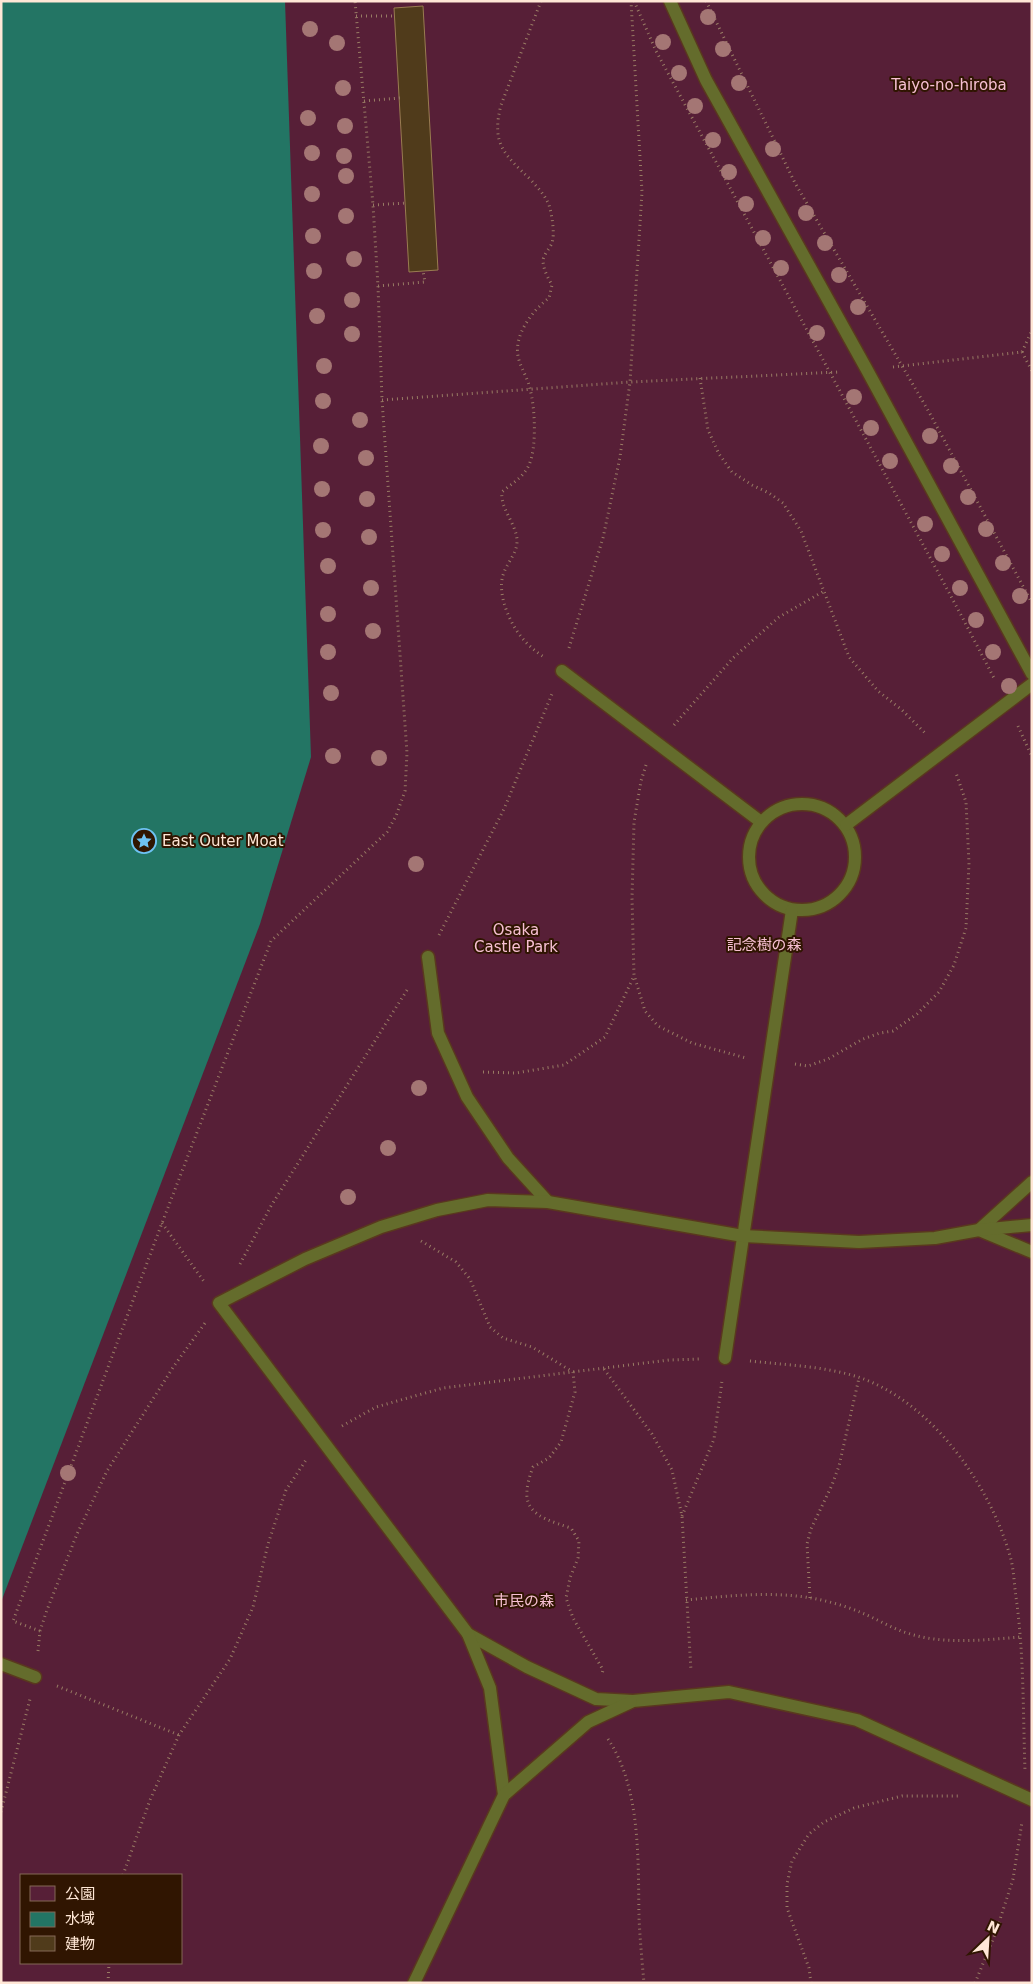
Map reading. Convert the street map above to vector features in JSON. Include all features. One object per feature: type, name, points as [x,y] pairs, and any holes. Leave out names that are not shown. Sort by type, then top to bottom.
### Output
[{"type":"street","points":[[670,1],[706,80],[867,370],[1032,674]]},
{"type":"street","points":[[562,671],[761,822]]},
{"type":"street","points":[[846,825],[1032,684]]},
{"type":"street","points":[[804,802],[828,809],[846,825],[855,844],[856,866],[848,886],[833,901],[813,910],[792,910],[771,901],[756,884],[749,863],[750,842],[761,822],[780,807],[804,802]]},
{"type":"street","points":[[726,1358],[792,910]]},
{"type":"street","points":[[428,957],[438,1033],[467,1097],[508,1158],[548,1202]]},
{"type":"street","points":[[979,1230],[1032,1182]]},
{"type":"street","points":[[504,1795],[490,1688],[468,1634],[219,1303],[305,1259],[390,1224],[437,1210],[488,1200],[548,1202],[743,1236],[859,1242],[935,1238],[979,1230],[1032,1225]]},
{"type":"street","points":[[979,1230],[1032,1252]]},
{"type":"street","points":[[468,1634],[527,1667],[596,1699],[633,1701],[729,1692],[857,1720],[1029,1798]]},
{"type":"street","points":[[1,1664],[35,1677]]},
{"type":"street","points":[[414,1983],[504,1795],[588,1722],[633,1701]]},
{"type":"path","points":[[40,1631],[13,1621],[162,1223],[271,941],[387,832],[396,816],[405,791],[407,754],[382,400],[373,205],[355,1]]},
{"type":"path","points":[[541,1],[501,105],[496,123],[497,138],[505,153],[542,191],[549,205],[552,226],[552,241],[543,259],[546,273],[552,285],[549,298],[540,305],[530,318],[523,329],[518,344],[518,356],[530,389],[534,434],[533,453],[528,466],[520,477],[502,492],[501,499],[514,528],[517,540],[515,552],[504,572],[502,594],[512,624],[522,639],[562,671]]},
{"type":"path","points":[[633,1],[656,51],[960,613],[1032,757]]},
{"type":"path","points":[[1,1812],[35,1677],[40,1631],[77,1534],[107,1471],[174,1366],[219,1303],[271,1206],[428,957],[504,809],[562,671],[603,538],[620,457],[630,382],[642,192],[633,1]]},
{"type":"path","points":[[706,1],[795,183],[929,412],[1032,602]]},
{"type":"path","points":[[356,16],[395,16]]},
{"type":"path","points":[[364,101],[400,98]]},
{"type":"path","points":[[373,205],[406,203]]},
{"type":"path","points":[[378,286],[425,282],[423,271]]},
{"type":"path","points":[[1022,352],[1032,330]]},
{"type":"path","points":[[382,400],[630,382],[867,370],[1022,352]]},
{"type":"path","points":[[1022,352],[1032,371]]},
{"type":"path","points":[[700,378],[708,430],[719,454],[732,472],[752,486],[770,493],[783,503],[801,531],[824,591],[849,657],[878,691],[902,710],[943,751],[960,779],[966,802],[968,904],[966,928],[954,965],[939,992],[917,1014],[894,1031],[880,1033],[863,1039],[828,1059],[808,1066],[743,1058],[692,1043],[658,1026],[645,1011],[634,975],[632,898],[634,822],[641,781],[648,761],[659,744],[733,658],[779,617],[824,591]]},
{"type":"path","points":[[455,1071],[516,1073],[564,1065],[605,1037],[634,975]]},
{"type":"path","points":[[162,1223],[219,1303]]},
{"type":"path","points":[[390,1224],[456,1262],[470,1279],[490,1327],[503,1338],[532,1347],[574,1372]]},
{"type":"path","points":[[682,1516],[714,1439],[726,1358]]},
{"type":"path","points":[[123,1874],[150,1800],[179,1735],[230,1659],[253,1607],[268,1544],[286,1490],[320,1438],[376,1407],[443,1388],[669,1360],[726,1358],[820,1368],[859,1378],[898,1396],[930,1422],[960,1455],[989,1502],[1011,1556],[1020,1637],[1029,1798],[1012,1879],[996,1932],[975,1983]]},
{"type":"path","points":[[603,1369],[652,1434],[672,1470],[682,1516],[693,1696]]},
{"type":"path","points":[[574,1372],[575,1392],[561,1442],[549,1458],[533,1466],[525,1492],[528,1506],[549,1521],[571,1528],[579,1541],[578,1558],[570,1578],[566,1598],[573,1618],[603,1670],[596,1699]]},
{"type":"path","points":[[810,1598],[807,1544],[811,1529],[832,1486],[839,1466],[859,1378]]},
{"type":"path","points":[[686,1600],[751,1595],[810,1598],[864,1613],[909,1634],[966,1641],[1020,1637]]},
{"type":"path","points":[[35,1677],[179,1735]]},
{"type":"path","points":[[595,1719],[615,1749],[630,1790],[637,1843],[644,1983]]},
{"type":"path","points":[[811,1983],[809,1968],[787,1908],[786,1884],[792,1861],[809,1834],[824,1822],[854,1808],[902,1796],[969,1796]]},
{"type":"path","points":[[108,1983],[109,1964]]},
{"type":"green space","name":"Osaka Castle Park","points":[[1,1],[1032,1],[1032,1983],[1,1983]]},
{"type":"water","name":"East Outer Moat","points":[[1,1],[285,1],[311,757],[260,924],[1,1602]]},
{"type":"building","points":[[423,6],[438,270],[409,272],[394,8]]},
{"type":"place","name":"East Outer Moat","points":[[144,841]]},
{"type":"park label","name":"Taiyo-no-hiroba","points":[[949,85]]},
{"type":"park label","name":"記念樹の森","points":[[764,945]]},
{"type":"park label","name":"市民の森","points":[[524,1601]]}]
